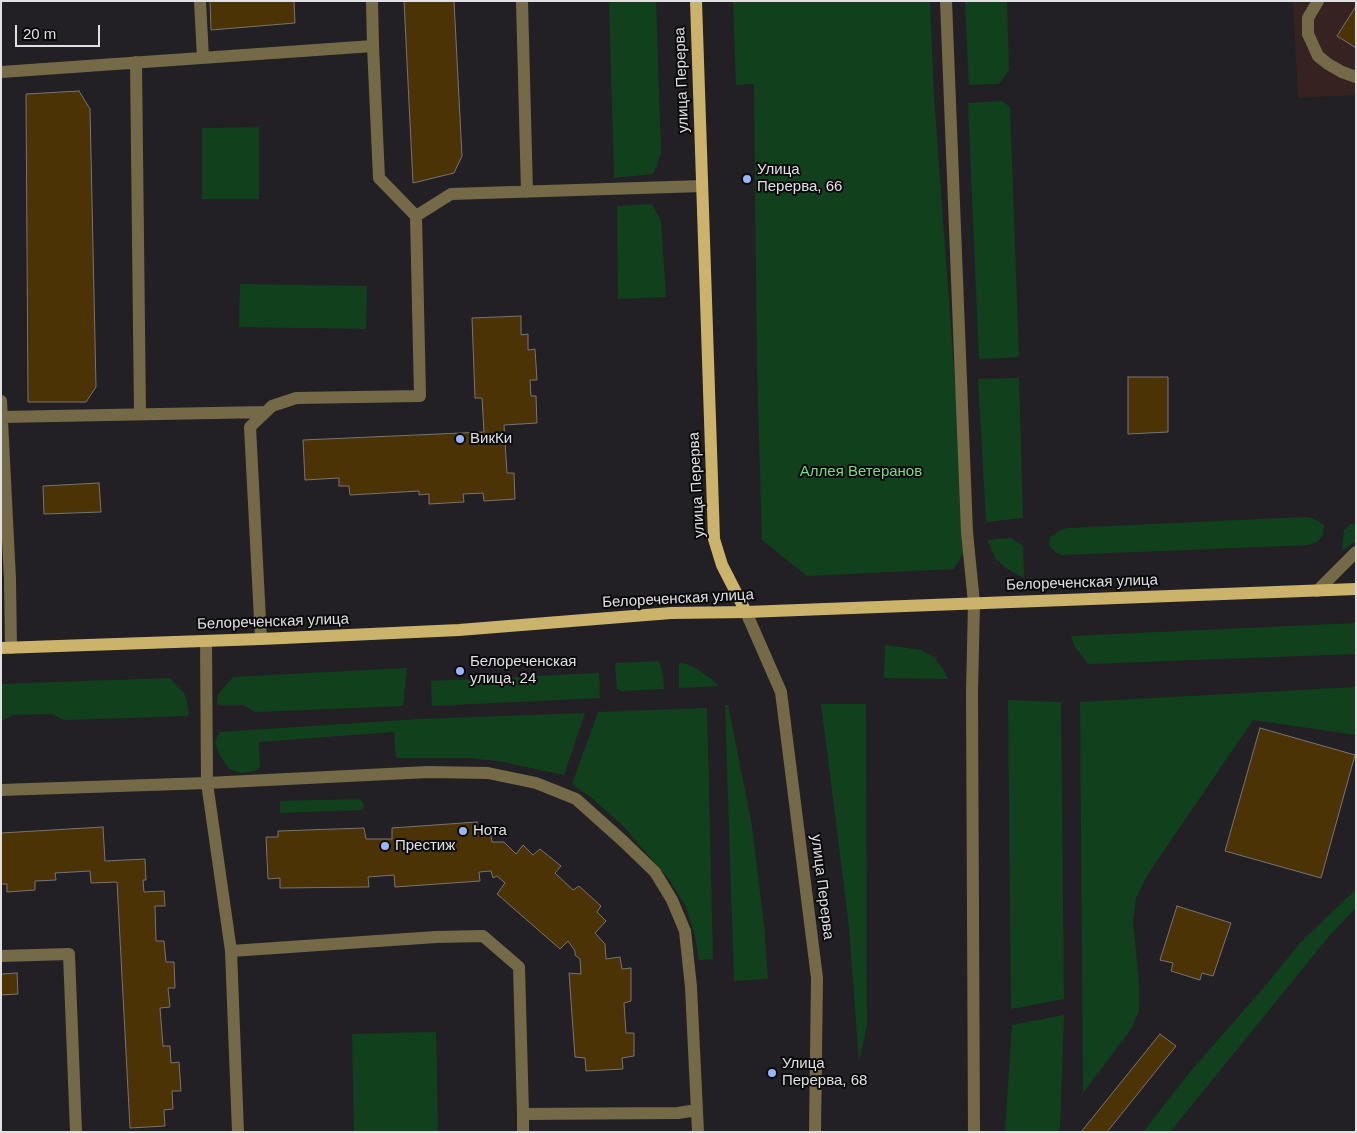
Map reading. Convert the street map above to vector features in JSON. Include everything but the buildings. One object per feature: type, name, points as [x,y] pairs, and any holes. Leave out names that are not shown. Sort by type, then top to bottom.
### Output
[{"type":"main road","name":"улица Перерва","points":[[696,1],[714,539],[722,564],[746,612]]},
{"type":"main road","name":"Белореченская улица","points":[[6,648],[459,630],[671,613],[746,612],[1356,589]]},
{"type":"street","points":[[200,1],[203,58]]},
{"type":"street","points":[[260,639],[250,427],[272,406],[296,398],[420,396],[416,216],[380,178],[372,1]]},
{"type":"street","points":[[522,1],[527,192]]},
{"type":"street","points":[[946,1],[968,532],[974,603],[972,693],[974,1132]]},
{"type":"street","points":[[1318,1],[1308,18],[1308,34],[1318,56],[1342,72],[1356,77]]},
{"type":"street","points":[[1,72],[373,46]]},
{"type":"street","points":[[136,62],[140,414]]},
{"type":"street","points":[[416,216],[450,194],[702,186]]},
{"type":"street","points":[[1,401],[10,580],[6,648]]},
{"type":"street","points":[[2,417],[265,412]]},
{"type":"street","points":[[1317,591],[1356,552]]},
{"type":"street","name":"улица Перерва","points":[[746,612],[781,692],[817,978],[815,1132]]},
{"type":"street","points":[[206,641],[207,783],[231,951],[238,1132]]},
{"type":"street","points":[[1,790],[207,783],[428,772],[488,773],[536,782],[576,799],[624,841],[654,872],[672,900],[686,930],[698,1132]]},
{"type":"street","points":[[231,951],[436,937],[483,936],[519,967],[523,1132]]},
{"type":"street","points":[[1,956],[69,954],[76,1132]]},
{"type":"street","points":[[523,1114],[678,1113],[697,1110]]},
{"type":"shaded area","points":[[1293,1],[1356,1],[1356,95],[1298,98]]},
{"type":"green space","points":[[609,1],[656,1],[661,154],[653,174],[614,178]]},
{"type":"green space","name":"Аллея Ветеранов","points":[[733,1],[930,1],[934,97],[967,546],[954,569],[807,576],[762,540],[757,370],[754,84],[736,85]]},
{"type":"green space","points":[[965,1],[1007,1],[1009,70],[999,84],[969,85]]},
{"type":"green space","points":[[1002,101],[1010,107],[1019,357],[979,359],[968,103]]},
{"type":"green space","points":[[259,127],[259,199],[202,199],[202,128]]},
{"type":"green space","points":[[652,204],[661,221],[666,297],[618,299],[617,206]]},
{"type":"green space","points":[[240,284],[367,286],[366,329],[239,327]]},
{"type":"green space","points":[[1019,378],[1023,518],[986,522],[978,379]]},
{"type":"green space","points":[[1312,518],[1324,525],[1323,535],[1317,542],[1309,545],[1063,555],[1055,552],[1050,547],[1049,540],[1051,536],[1068,528]]},
{"type":"green space","points":[[1351,524],[1356,524],[1356,541],[1342,551],[1344,530]]},
{"type":"green space","points":[[1011,538],[1023,546],[1024,578],[1007,569],[996,559],[987,540]]},
{"type":"green space","points":[[1356,623],[1356,654],[1088,664],[1074,645],[1071,636]]},
{"type":"green space","points":[[885,645],[921,650],[934,657],[948,679],[884,678]]},
{"type":"green space","points":[[659,661],[664,689],[621,691],[617,689],[615,663]]},
{"type":"green space","points":[[679,663],[687,664],[697,669],[719,686],[679,688]]},
{"type":"green space","points":[[407,668],[403,706],[255,712],[243,705],[217,705],[218,694],[233,677]]},
{"type":"green space","points":[[599,673],[600,698],[432,706],[431,681]]},
{"type":"green space","points":[[170,678],[184,693],[189,716],[64,720],[51,714],[13,715],[1,721],[1,684]]},
{"type":"green space","points":[[1356,687],[1356,735],[1253,720],[1148,874],[1136,898],[1133,921],[1139,983],[1139,1011],[1131,1029],[1083,1093],[1080,702]]},
{"type":"green space","points":[[1008,700],[1061,702],[1064,999],[1011,1009]]},
{"type":"green space","points":[[821,704],[866,704],[867,1025],[859,1061],[849,927]]},
{"type":"green space","points":[[725,705],[728,705],[752,826],[764,925],[768,979],[734,981]]},
{"type":"green space","points":[[707,708],[713,959],[699,960],[695,936],[686,907],[668,878],[623,826],[592,798],[572,784],[598,712]]},
{"type":"green space","points":[[585,713],[564,775],[498,761],[470,758],[396,758],[394,732],[259,742],[260,767],[255,771],[241,773],[229,769],[220,756],[215,743],[219,732],[421,719]]},
{"type":"green space","points":[[358,799],[362,801],[364,806],[362,810],[280,813],[280,801]]},
{"type":"green space","points":[[1356,889],[1356,908],[1330,935],[1170,1132],[1143,1132],[1190,1072],[1300,943]]},
{"type":"green space","points":[[1064,1015],[1060,1128],[1058,1132],[1005,1132],[1012,1025]]},
{"type":"green space","points":[[436,1032],[438,1132],[354,1132],[352,1034]]},
{"type":"place","name":"Улица Перерва, 66","points":[[747,179]]},
{"type":"place","name":"ВикКи","points":[[460,439]]},
{"type":"place","name":"Белореченская улица, 24","points":[[460,671]]},
{"type":"place","name":"Нота","points":[[463,831]]},
{"type":"place","name":"Престиж","points":[[385,846]]},
{"type":"place","name":"Улица Перерва, 68","points":[[772,1073]]}]
